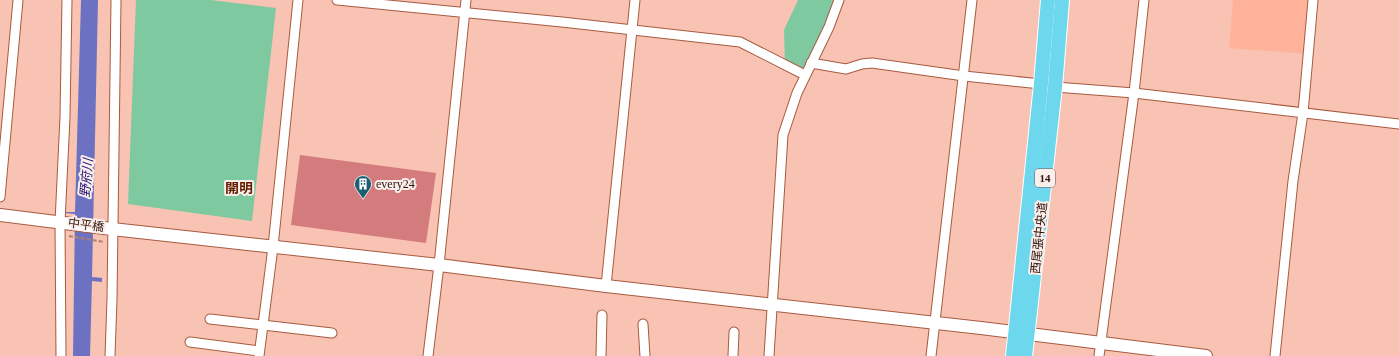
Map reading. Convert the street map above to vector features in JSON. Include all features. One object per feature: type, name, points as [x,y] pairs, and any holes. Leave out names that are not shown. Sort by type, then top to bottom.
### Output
[{"type":"main road","name":"西尾張中央道","points":[[1048,0],[1048,86]]},
{"type":"main road","name":"西尾張中央道","points":[[1013,356],[1022,333],[1048,86],[1062,0]]},
{"type":"main road","name":"西尾張中央道","points":[[1022,333],[1026,356]]},
{"type":"street","points":[[0,197],[18,0]]},
{"type":"street","points":[[61,356],[60,222],[65,117],[67,0]]},
{"type":"street","points":[[110,356],[116,0]]},
{"type":"street","points":[[190,342],[259,353],[273,247],[298,0]]},
{"type":"street","points":[[337,0],[464,12],[740,42],[805,75]]},
{"type":"street","points":[[428,356],[466,0]]},
{"type":"street","points":[[606,286],[635,0]]},
{"type":"street","points":[[769,356],[783,135],[797,93],[829,27],[839,0]]},
{"type":"street","points":[[931,356],[972,0]]},
{"type":"street","points":[[1099,356],[1134,93],[1144,0]]},
{"type":"street","points":[[1275,356],[1293,181],[1303,113],[1313,0]]},
{"type":"street","points":[[811,62],[846,69],[862,64],[872,63],[1048,86],[1134,93],[1399,124]]},
{"type":"street","name":"中平橋","points":[[0,215],[1022,333],[1206,356]]},
{"type":"street","points":[[601,356],[602,316]]},
{"type":"street","points":[[210,319],[332,333]]},
{"type":"street","points":[[643,324],[645,356]]},
{"type":"street","points":[[733,356],[734,332]]},
{"type":"path","points":[[65,235],[106,242]]},
{"type":"shaded area","points":[[1233,0],[1314,0],[1309,54],[1229,48]]},
{"type":"green space","points":[[136,0],[211,0],[276,8],[252,221],[128,204]]},
{"type":"green space","points":[[798,0],[839,0],[805,75],[785,65],[784,30]]},
{"type":"water","name":"野府川","points":[[81,0],[98,0],[92,277],[102,278],[102,282],[92,281],[90,356],[73,356],[75,214],[65,213],[75,212]]},
{"type":"building","name":"every24","points":[[300,155],[436,173],[426,243],[291,225]]},
{"type":"place","name":"every24","points":[[363,199]]},
{"type":"district","name":"開明","points":[[239,188]]}]
